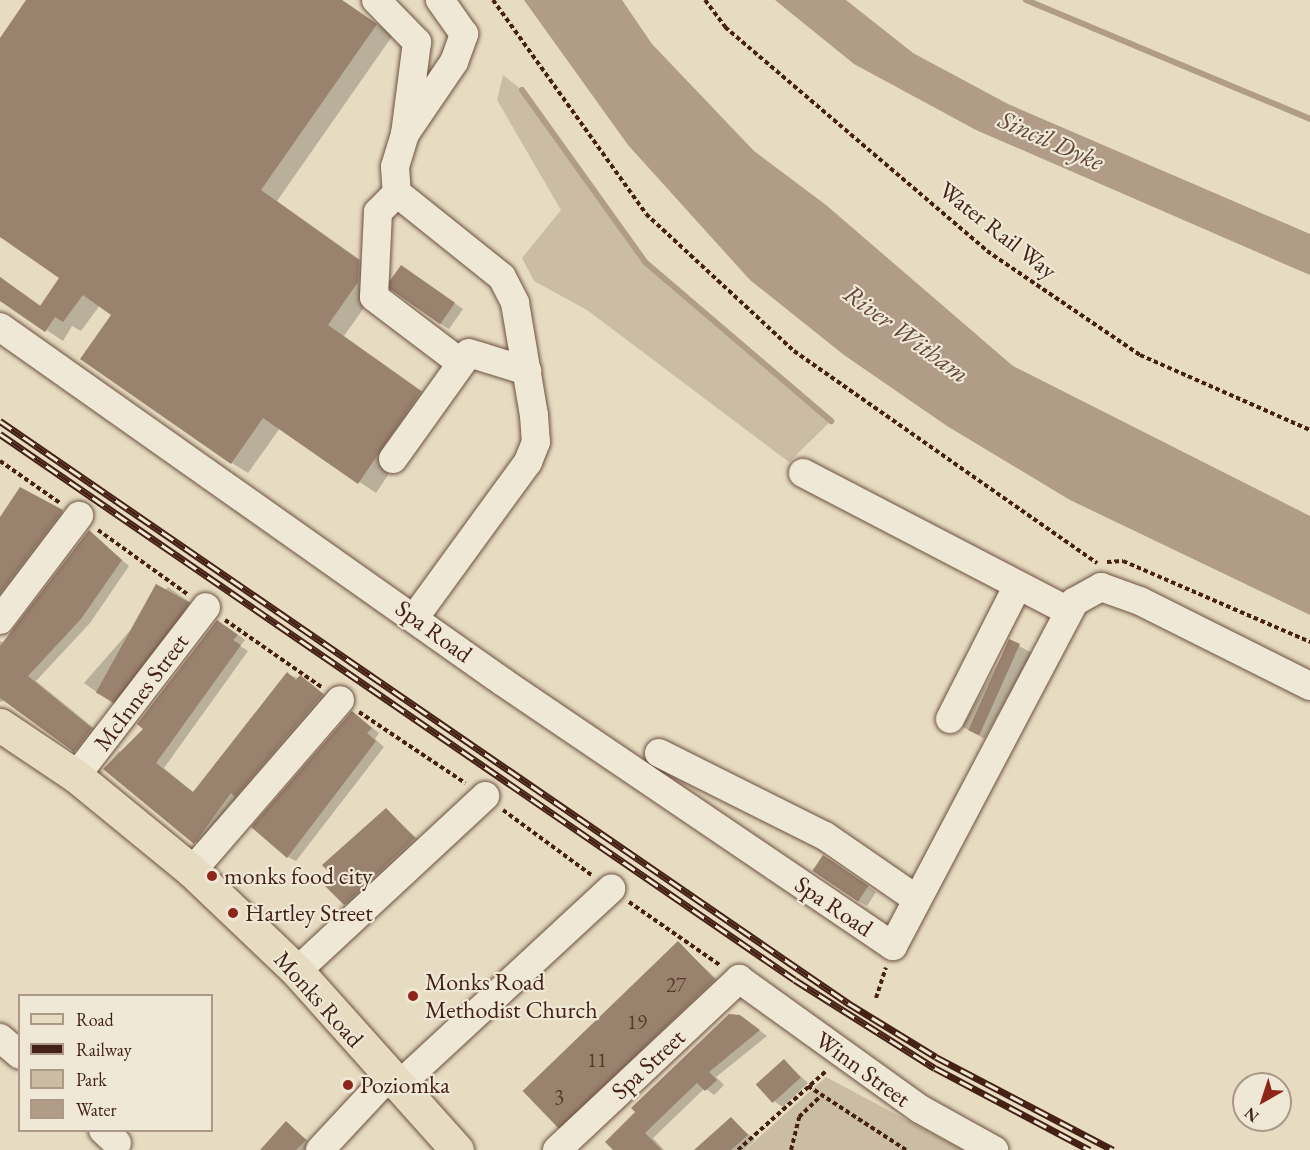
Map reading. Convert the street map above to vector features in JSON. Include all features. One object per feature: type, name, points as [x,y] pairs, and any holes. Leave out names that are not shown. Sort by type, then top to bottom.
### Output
[{"type":"main road","name":"Monks Road","points":[[0,725],[76,777],[192,871],[297,971],[393,1082],[457,1150]]},
{"type":"street","points":[[376,0],[417,42],[405,134],[395,167],[397,193],[502,277],[515,303],[536,442],[528,462],[415,616]]},
{"type":"street","points":[[405,134],[454,62],[465,34],[440,0]]},
{"type":"street","points":[[397,193],[378,213],[374,297],[461,363]]},
{"type":"street","name":"Spa Road","points":[[0,327],[415,616],[503,682],[893,946],[915,898],[1068,611],[1099,575]]},
{"type":"street","points":[[393,459],[469,353],[526,371]]},
{"type":"street","points":[[803,473],[1068,611]]},
{"type":"street","points":[[0,620],[79,516]]},
{"type":"street","points":[[1099,575],[1310,686]]},
{"type":"street","points":[[950,719],[1018,585]]},
{"type":"street","name":"McInnes Street","points":[[76,777],[206,607]]},
{"type":"street","points":[[192,871],[340,700]]},
{"type":"street","points":[[659,753],[825,836],[915,898]]},
{"type":"street","points":[[297,971],[485,796]]},
{"type":"street","points":[[320,1150],[393,1082],[611,889]]},
{"type":"street","name":"Winn Street","points":[[739,979],[920,1109],[994,1150]]},
{"type":"street","name":"Spa Street","points":[[556,1150],[739,979]]},
{"type":"street","points":[[0,1038],[18,1053]]},
{"type":"path","points":[[493,0],[646,214],[794,351],[1099,575],[1123,561],[1310,642]]},
{"type":"path","name":"Water Rail Way","points":[[705,0],[725,27],[987,251],[1140,355],[1310,430]]},
{"type":"path","points":[[0,461],[340,700],[485,796],[611,889],[739,979]]},
{"type":"path","points":[[876,998],[893,946]]},
{"type":"path","points":[[738,1150],[844,1056]]},
{"type":"path","points":[[808,1086],[820,1096],[836,1100],[906,1150]]},
{"type":"path","points":[[791,1150],[799,1117],[820,1096]]},
{"type":"green space","points":[[503,75],[522,90],[646,262],[831,421],[789,462],[587,310],[534,281],[522,258],[561,210],[497,100]]},
{"type":"green space","points":[[826,1077],[963,1150],[745,1150]]},
{"type":"water","name":"River Witham","points":[[524,0],[622,0],[652,44],[754,151],[826,205],[1013,366],[1310,516],[1310,615],[1070,500],[947,426],[844,355],[750,280],[628,145]]},
{"type":"water","name":"Sincil Dyke","points":[[775,0],[846,0],[913,53],[1008,104],[1310,234],[1310,275],[976,130],[854,64]]},
{"type":"building","points":[[26,0],[342,0],[377,24],[261,190],[359,260],[358,282],[328,325],[421,391],[358,484],[263,418],[231,464],[80,359],[111,315],[83,295],[63,322],[55,317],[45,332],[0,301],[0,277],[40,306],[59,278],[0,237],[0,38]]},
{"type":"building","points":[[401,265],[455,303],[440,324],[386,286]]},
{"type":"building","points":[[20,487],[63,510],[0,593],[0,517]]},
{"type":"building","points":[[89,530],[122,560],[81,619],[28,676],[92,728],[74,752],[0,698],[0,646]]},
{"type":"building","points":[[156,584],[189,602],[129,711],[96,692]]},
{"type":"building","points":[[217,620],[238,635],[233,640],[241,645],[156,763],[193,792],[287,672],[296,680],[300,675],[323,694],[235,797],[231,793],[194,844],[103,769],[143,729],[137,724]]},
{"type":"building","points":[[1009,639],[1020,644],[979,735],[968,730]]},
{"type":"building","points":[[352,711],[372,728],[367,733],[376,741],[287,858],[251,827]]},
{"type":"building","points":[[386,808],[415,838],[344,905],[325,886],[334,877],[322,865]]},
{"type":"building","points":[[823,855],[869,886],[858,902],[812,871]]},
{"type":"building","points":[[678,941],[715,979],[559,1129],[523,1091]]},
{"type":"building","points":[[729,1014],[740,1015],[760,1030],[709,1072],[717,1080],[705,1091],[697,1083],[645,1133],[662,1150],[613,1150],[605,1142],[635,1112],[631,1108]]},
{"type":"building","points":[[784,1059],[801,1078],[772,1103],[756,1084]]},
{"type":"building","points":[[731,1117],[748,1135],[731,1150],[694,1150]]},
{"type":"building","points":[[286,1121],[306,1140],[296,1150],[260,1150]]},
{"type":"waterway","points":[[1026,0],[1310,119]]},
{"type":"waterway","points":[[522,90],[645,262],[831,421]]},
{"type":"railway","points":[[0,421],[848,1003],[936,1057],[1113,1150]]},
{"type":"railway","points":[[0,434],[795,980],[935,1068],[1090,1150]]},
{"type":"place","name":"monks food city","points":[[212,876]]},
{"type":"place","name":"Hartley Street","points":[[233,913]]},
{"type":"place","name":"Monks Road Methodist Church","points":[[413,996]]},
{"type":"place","name":"Poziomka","points":[[348,1085]]}]
